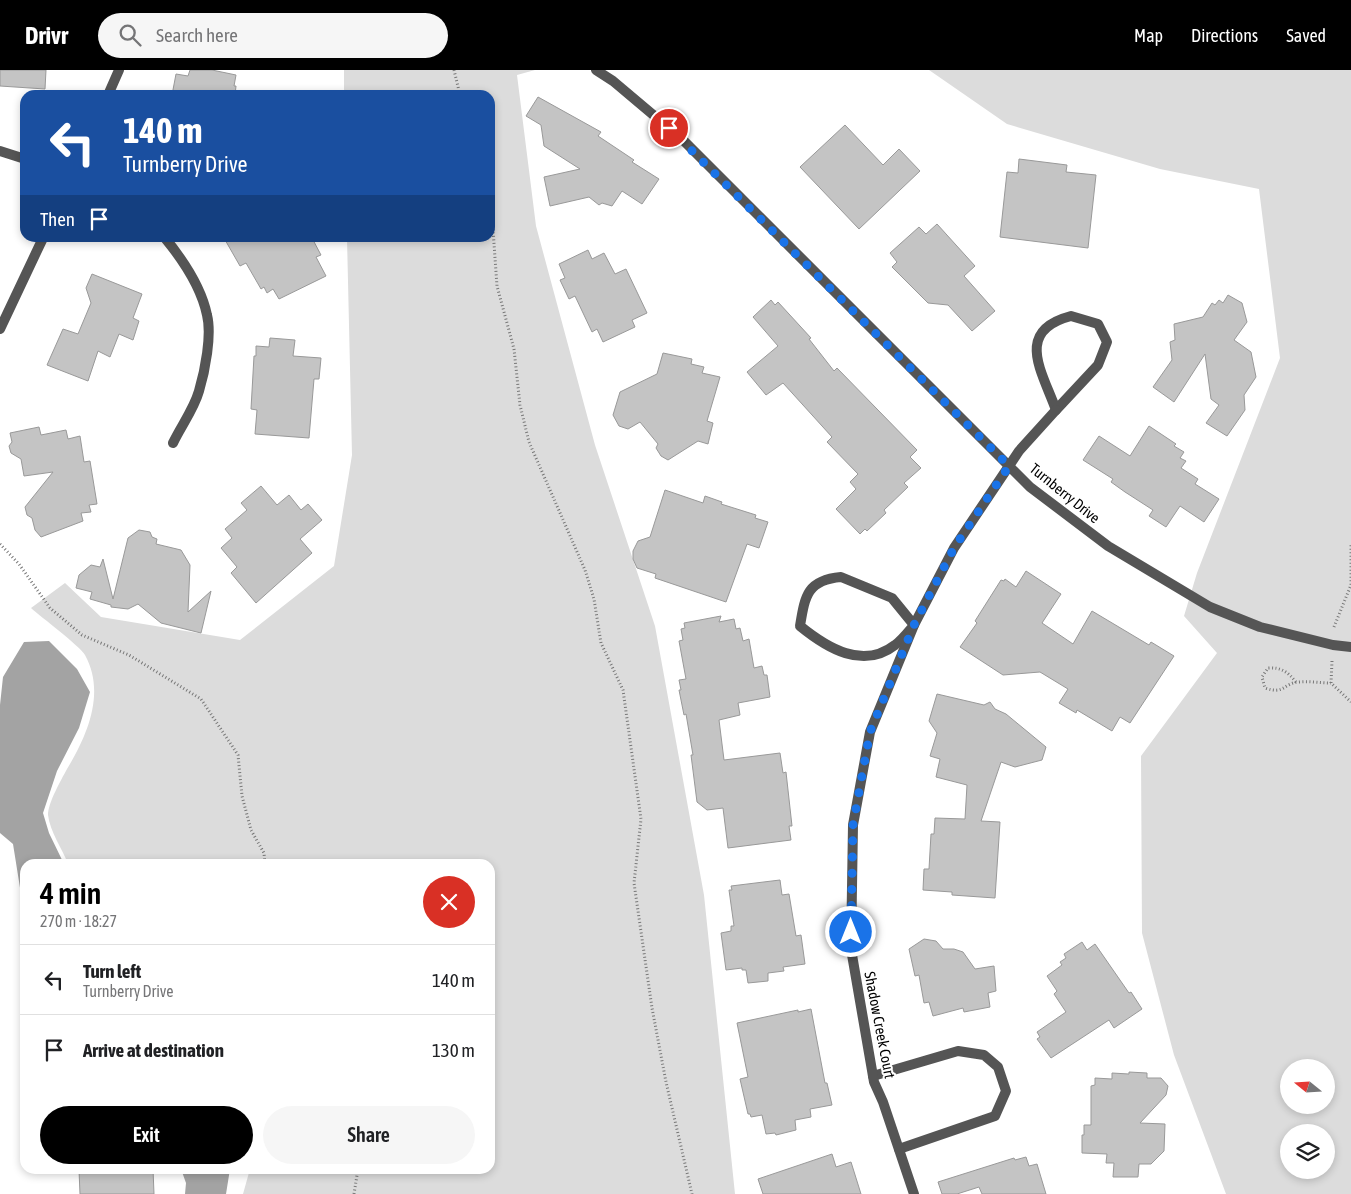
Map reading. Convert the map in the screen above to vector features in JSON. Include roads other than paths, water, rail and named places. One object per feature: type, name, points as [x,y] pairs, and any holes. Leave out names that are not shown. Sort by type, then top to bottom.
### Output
[{"type":"street","points":[[110,90],[119,70]]},
{"type":"street","name":"Turnberry Drive","points":[[596,70],[613,81],[683,140],[1030,487],[1108,546],[1210,607],[1260,627],[1332,645],[1351,647]]},
{"type":"street","points":[[0,151],[20,157]]},
{"type":"street","points":[[0,330],[41,242]]},
{"type":"street","points":[[168,242],[184,262],[197,287],[208,316],[207,354],[199,393],[173,443]]},
{"type":"street","name":"Shadow Creek Court","points":[[914,1194],[873,1076],[851,948],[853,825],[870,732],[914,625],[954,548],[1019,451],[1098,365],[1106,342],[1098,324],[1072,316],[1054,320],[1047,325],[1035,343],[1037,357],[1056,410]]},
{"type":"street","name":"Shadow Creek Court","points":[[841,577],[892,598],[914,625],[895,646],[871,656],[851,656],[816,640],[800,626],[804,604],[814,584],[826,578],[841,577]]},
{"type":"street","points":[[873,1076],[958,1051],[984,1055],[998,1067],[1006,1091],[995,1116],[899,1149]]}]
